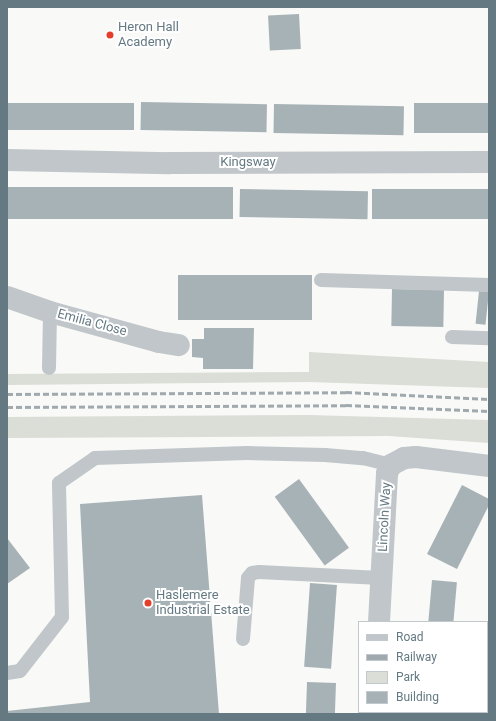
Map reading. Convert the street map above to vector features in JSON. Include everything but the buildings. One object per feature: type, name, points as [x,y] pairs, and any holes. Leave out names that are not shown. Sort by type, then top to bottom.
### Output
[{"type":"street","name":"Kingsway","points":[[7,160],[170,163],[489,162]]},
{"type":"street","name":"Emilia Close","points":[[7,297],[50,312],[159,342],[179,345]]},
{"type":"street","name":"Lincoln Way","points":[[379,621],[387,473],[391,465],[404,458],[416,457],[489,466]]},
{"type":"lane","points":[[322,280],[489,285]]},
{"type":"lane","points":[[49,368],[50,312]]},
{"type":"lane","points":[[452,337],[489,338]]},
{"type":"lane","points":[[7,673],[20,671],[62,617],[59,483],[95,458],[255,453],[356,457],[391,465]]},
{"type":"lane","points":[[243,639],[248,578],[252,573],[259,572],[381,578]]},
{"type":"green space","points":[[309,352],[489,362],[489,388],[309,382],[7,385],[7,374],[309,372]]},
{"type":"green space","points":[[308,415],[489,420],[489,443],[389,436],[7,438],[7,417]]},
{"type":"railway","points":[[7,394],[346,392],[489,399]]},
{"type":"railway","points":[[7,407],[346,405],[489,411]]},
{"type":"place","name":"Heron Hall Academy","points":[[110,35]]},
{"type":"place","name":"Haslemere Industrial Estate","points":[[148,603]]}]
